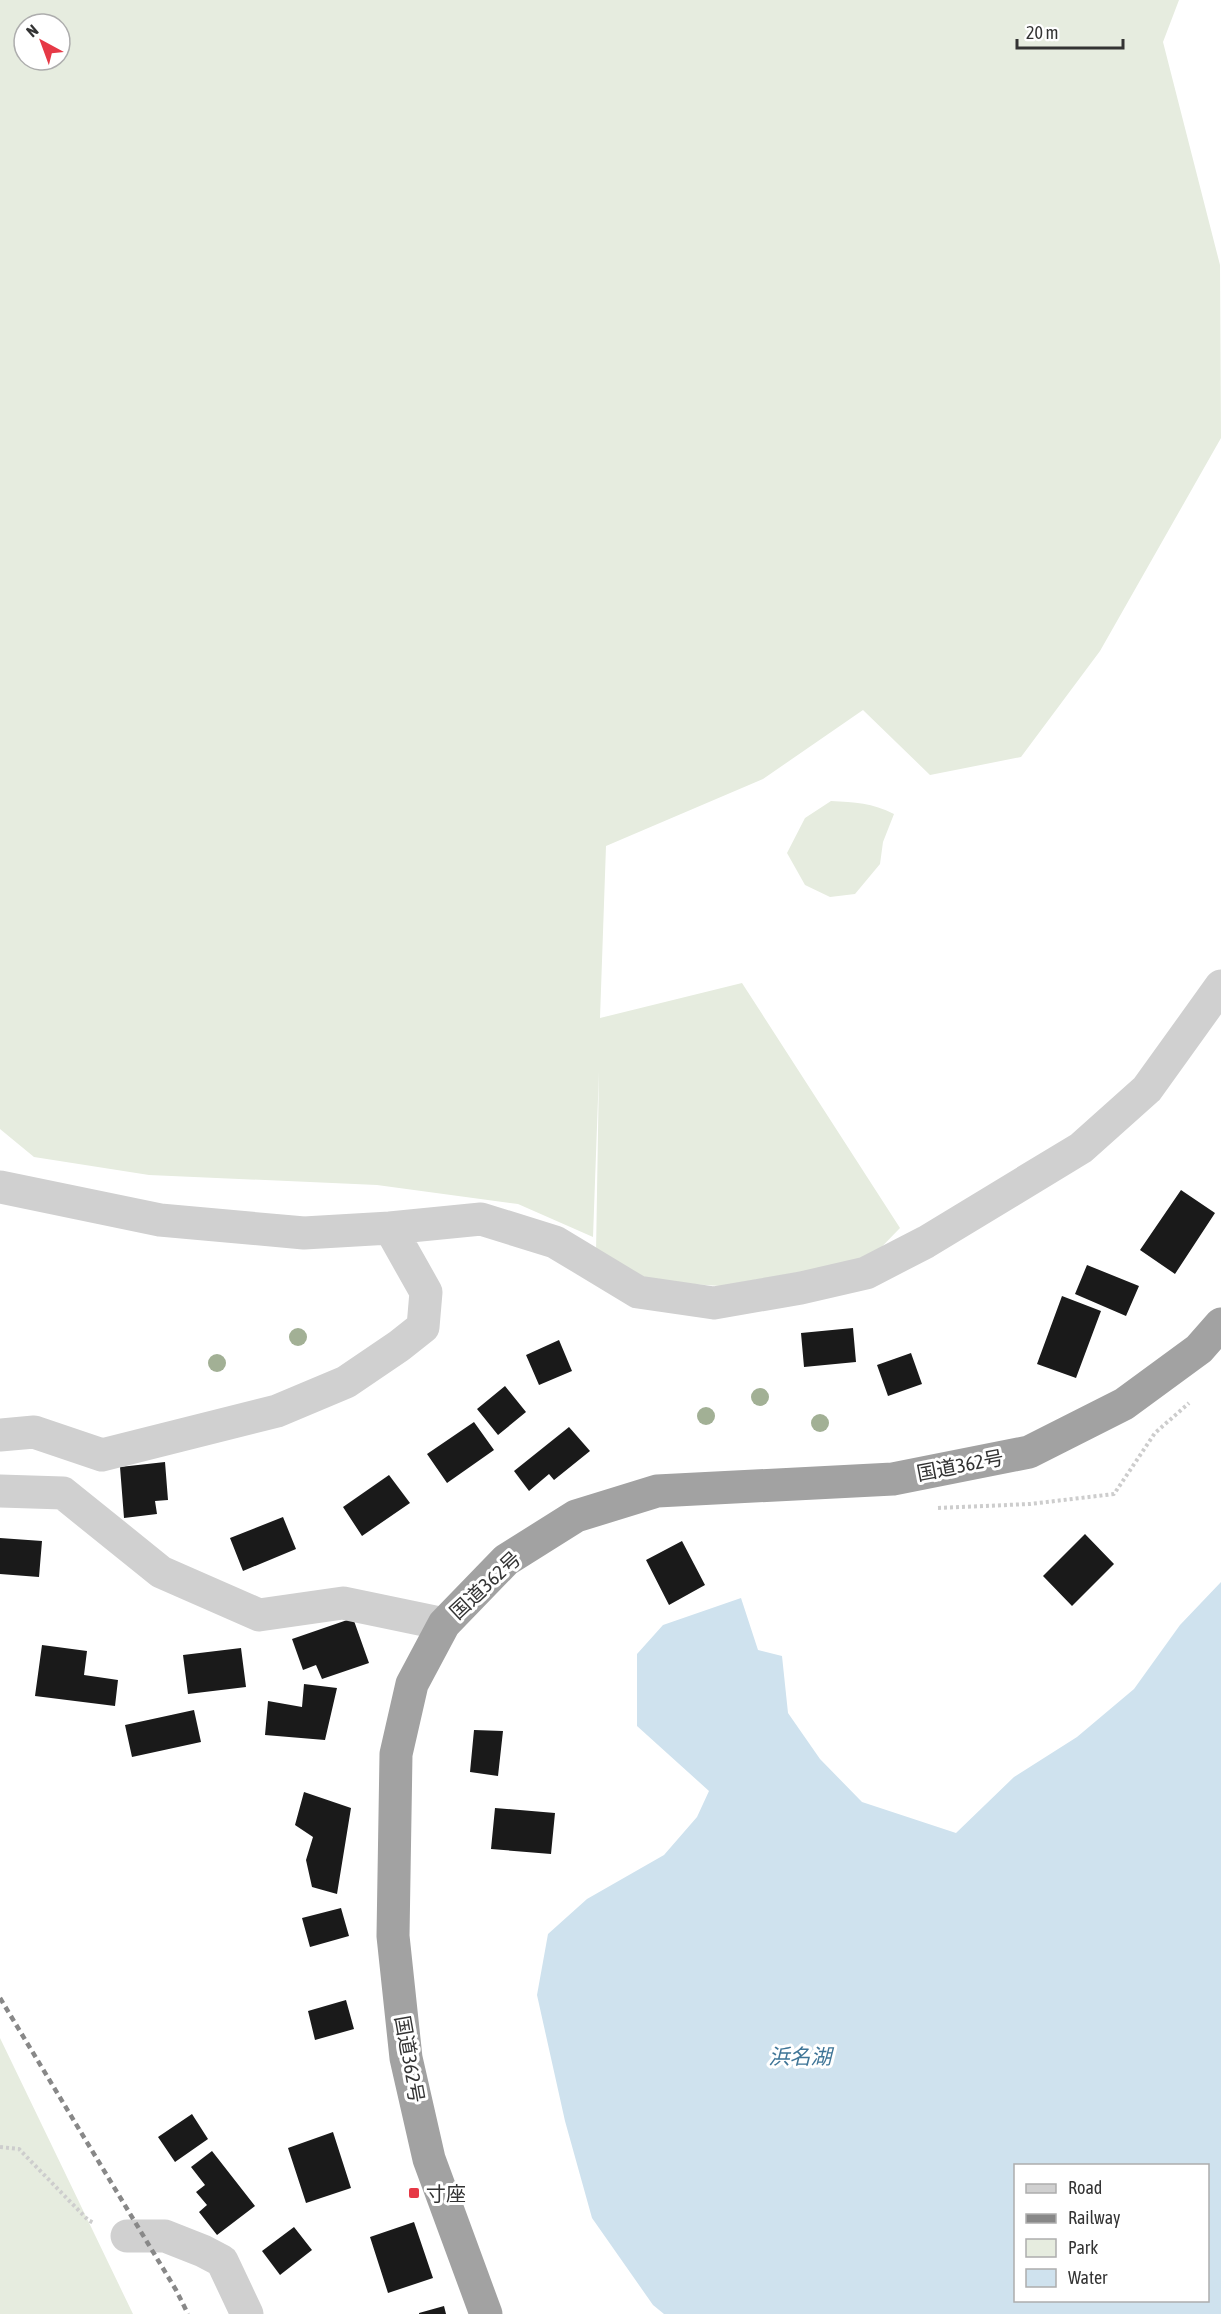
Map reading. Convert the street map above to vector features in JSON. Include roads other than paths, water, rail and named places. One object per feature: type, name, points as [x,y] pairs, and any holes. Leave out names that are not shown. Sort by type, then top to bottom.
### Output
[{"type":"highway","name":"国道362号","points":[[486,2314],[429,2159],[406,2058],[393,1936],[396,1754],[412,1684],[444,1624],[506,1560],[576,1516],[657,1491],[893,1479],[1029,1452],[1124,1404],[1199,1349],[1221,1324]]},
{"type":"street","points":[[0,1186],[160,1220],[304,1233],[481,1219],[555,1242],[638,1292],[714,1303],[801,1288],[866,1273],[926,1242],[1081,1148],[1147,1089],[1221,987]]},
{"type":"street","points":[[0,1435],[34,1432],[102,1455],[277,1411],[346,1382],[423,1327],[426,1292],[390,1228]]},
{"type":"street","points":[[0,1491],[63,1493],[161,1572],[259,1615],[343,1603],[444,1624]]},
{"type":"street","points":[[127,2236],[165,2236],[222,2261],[247,2314]]},
{"type":"water","name":"浜名湖","points":[[1221,1582],[1221,2314],[664,2314],[653,2305],[592,2218],[565,2121],[537,1995],[548,1934],[587,1899],[664,1855],[697,1817],[709,1791],[637,1726],[637,1654],[663,1625],[741,1598],[758,1650],[782,1656],[788,1713],[820,1759],[862,1802],[956,1833],[1014,1777],[1077,1737],[1134,1689],[1180,1625]]},
{"type":"railway","points":[[0,1998],[176,2290],[188,2314]]},
{"type":"place","name":"寸座","points":[[414,2193]]}]
